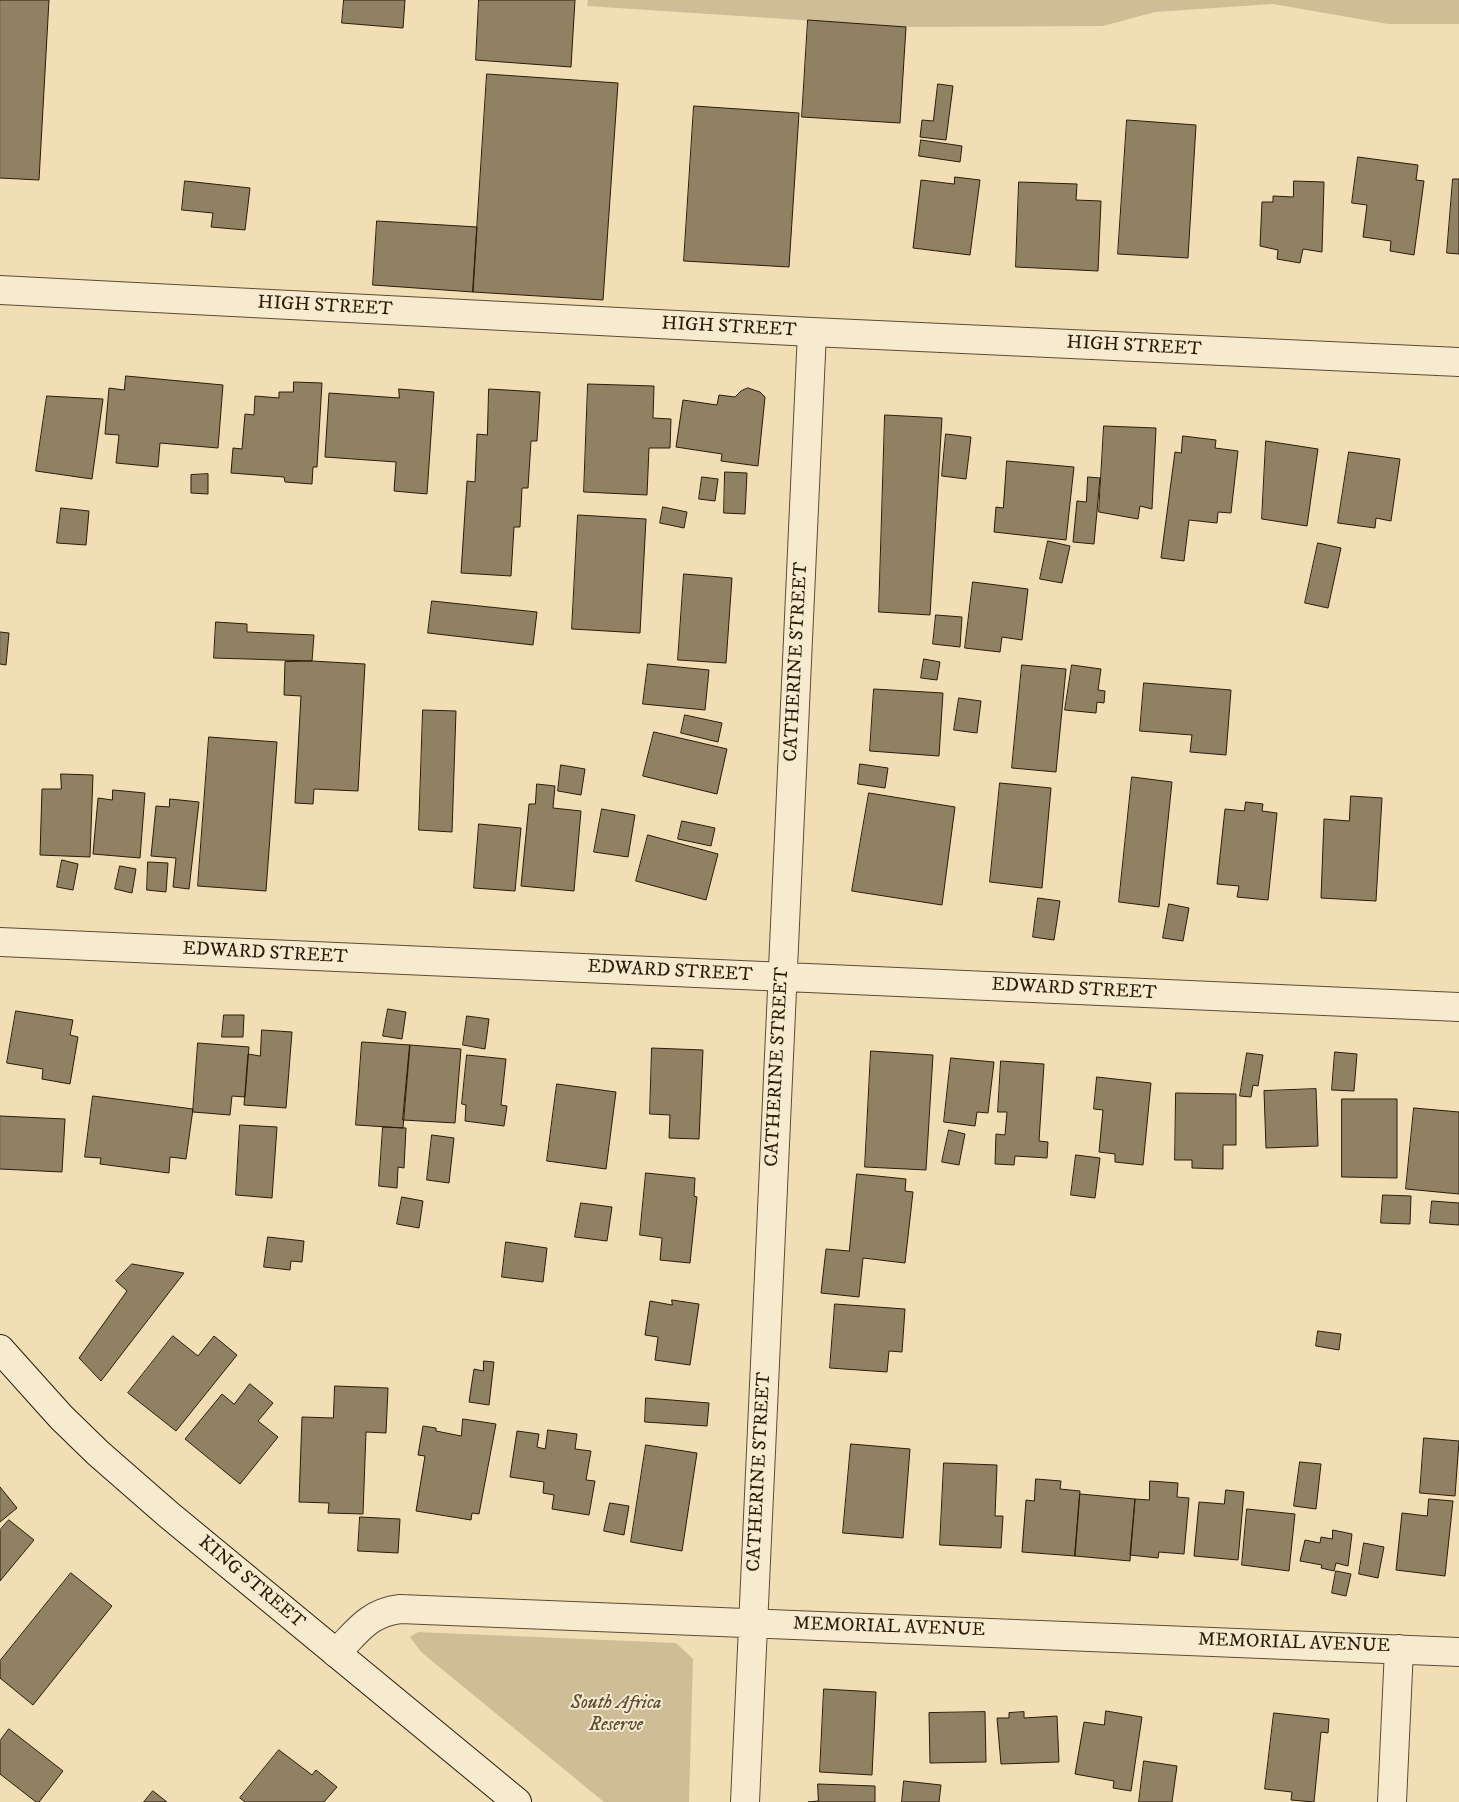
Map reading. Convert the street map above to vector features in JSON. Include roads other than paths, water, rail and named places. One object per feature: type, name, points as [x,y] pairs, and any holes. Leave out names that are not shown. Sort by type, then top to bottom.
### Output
[{"type":"street","name":"HIGH STREET","points":[[0,290],[812,332],[1459,362]]},
{"type":"street","name":"CATHERINE STREET","points":[[745,1802],[812,332]]},
{"type":"street","name":"EDWARD STREET","points":[[0,942],[1459,1007]]},
{"type":"street","name":"KING STREET","points":[[0,1349],[61,1417],[98,1453],[169,1515],[517,1802]]},
{"type":"street","name":"MEMORIAL AVENUE","points":[[336,1654],[371,1617],[387,1610],[400,1609],[1459,1652]]},
{"type":"street","points":[[1392,1802],[1399,1649]]},
{"type":"park label","name":"South Africa Reserve","points":[[616,1715]]}]
